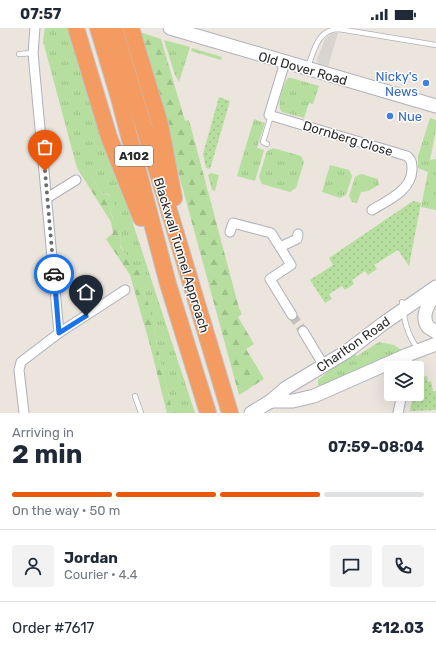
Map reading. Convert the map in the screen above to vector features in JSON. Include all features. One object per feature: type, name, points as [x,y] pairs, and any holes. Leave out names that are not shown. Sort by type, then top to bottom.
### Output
[{"type":"highway","points":[[76,28],[109,137],[168,284]]},
{"type":"highway","name":"A102","points":[[98,28],[119,98],[168,284]]},
{"type":"highway","name":"Blackwall Tunnel Approach","points":[[114,28],[230,413]]},
{"type":"highway","points":[[131,28],[160,124],[189,278]]},
{"type":"highway","name":"Blackwall Tunnel Approach","points":[[168,284],[208,413]]},
{"type":"main road","name":"Old Dover Road","points":[[170,28],[436,106]]},
{"type":"main road","name":"Charlton Road","points":[[252,413],[271,401],[286,388],[346,352],[384,323],[403,306],[436,287]]},
{"type":"main road","points":[[436,296],[432,299],[427,308],[425,317],[428,327],[436,332]]},
{"type":"main road","name":"Charlton Road","points":[[408,361],[419,350],[436,344]]},
{"type":"main road","name":"Charlton Road","points":[[271,401],[293,401],[314,396],[384,370]]},
{"type":"main road","points":[[308,375],[308,387],[314,396]]},
{"type":"street","points":[[35,28],[33,53],[59,333]]},
{"type":"street","points":[[271,115],[269,115],[285,62]]},
{"type":"street","name":"Dornberg Close","points":[[271,115],[410,158],[412,163],[411,174],[407,184],[396,194],[372,210]]},
{"type":"street","points":[[47,198],[76,180]]},
{"type":"street","points":[[230,232],[233,223],[271,233],[291,265],[270,279],[292,315]]},
{"type":"street","points":[[280,247],[297,239],[298,234]]},
{"type":"street","points":[[24,413],[19,370],[22,362],[59,333],[125,290]]},
{"type":"street","points":[[303,331],[324,366]]},
{"type":"street","points":[[398,413],[401,401]]},
{"type":"lane","points":[[307,69],[316,44],[325,32],[331,29],[339,29],[436,45]]},
{"type":"lane","points":[[19,54],[33,53]]},
{"type":"lane","points":[[267,144],[263,142],[271,115]]},
{"type":"lane","points":[[403,306],[408,332],[419,350]]},
{"type":"lane","points":[[135,396],[141,413]]},
{"type":"green space","points":[[45,28],[69,28],[195,413],[173,413],[160,360],[153,321],[127,256],[120,245],[121,233],[110,212],[114,205],[110,195],[102,193],[90,175],[77,168],[43,41]]},
{"type":"green space","points":[[140,32],[161,39],[185,121],[189,120],[239,308],[242,314],[238,317],[254,344],[246,349],[264,379],[239,395]]},
{"type":"green space","points":[[164,40],[190,47],[179,82],[175,75]]},
{"type":"green space","points":[[192,48],[222,57],[221,60],[191,51]]},
{"type":"green space","points":[[288,78],[319,86],[313,104],[309,103],[304,118],[282,112],[280,109],[281,93]]},
{"type":"green space","points":[[219,97],[230,101],[210,169],[206,168],[203,154]]},
{"type":"green space","points":[[430,118],[436,120],[436,130],[430,160],[436,159],[436,210],[421,207],[428,172],[418,168],[418,156]]},
{"type":"green space","points":[[254,119],[265,123],[257,148],[264,150],[255,181],[237,176]]},
{"type":"green space","points":[[273,148],[301,156],[304,162],[296,188],[290,192],[262,184],[259,177],[267,151]]},
{"type":"green space","points":[[330,165],[349,170],[352,176],[346,195],[340,198],[322,192]]},
{"type":"green space","points":[[77,168],[90,175],[102,193],[114,197],[114,205],[110,212],[113,219],[117,219],[120,225],[120,246],[140,274],[153,321],[160,360],[173,413],[167,413],[130,275],[106,239],[113,233],[111,222]]},
{"type":"green space","points":[[211,173],[219,175],[215,191],[212,190],[208,175]]},
{"type":"green space","points":[[361,174],[378,179],[379,185],[368,191],[361,192],[357,203],[352,202],[349,196],[355,177]]},
{"type":"green space","points":[[413,201],[421,203],[409,266],[398,250],[374,265],[377,269],[368,275],[365,271],[352,280],[354,284],[345,290],[342,286],[329,294],[332,299],[325,303],[310,280],[333,265],[329,258]]},
{"type":"green space","points":[[379,342],[394,345],[403,351],[319,387],[318,380],[353,352],[357,356]]},
{"type":"green space","points":[[427,376],[428,382],[431,381],[433,391],[436,391],[436,410],[410,411],[412,401],[424,401],[424,377]]},
{"type":"shaded area","points":[[332,33],[338,33],[328,66],[318,63],[317,59],[325,39]]},
{"type":"tunnel","points":[[292,315],[303,331]]},
{"type":"way so far","points":[[45,171],[54,274]]},
{"type":"place","name":"Nicky's News","points":[[426,83]]},
{"type":"place","name":"Nue","points":[[390,116]]},
{"type":"route","points":[[54,274],[59,333],[86,316]]}]
